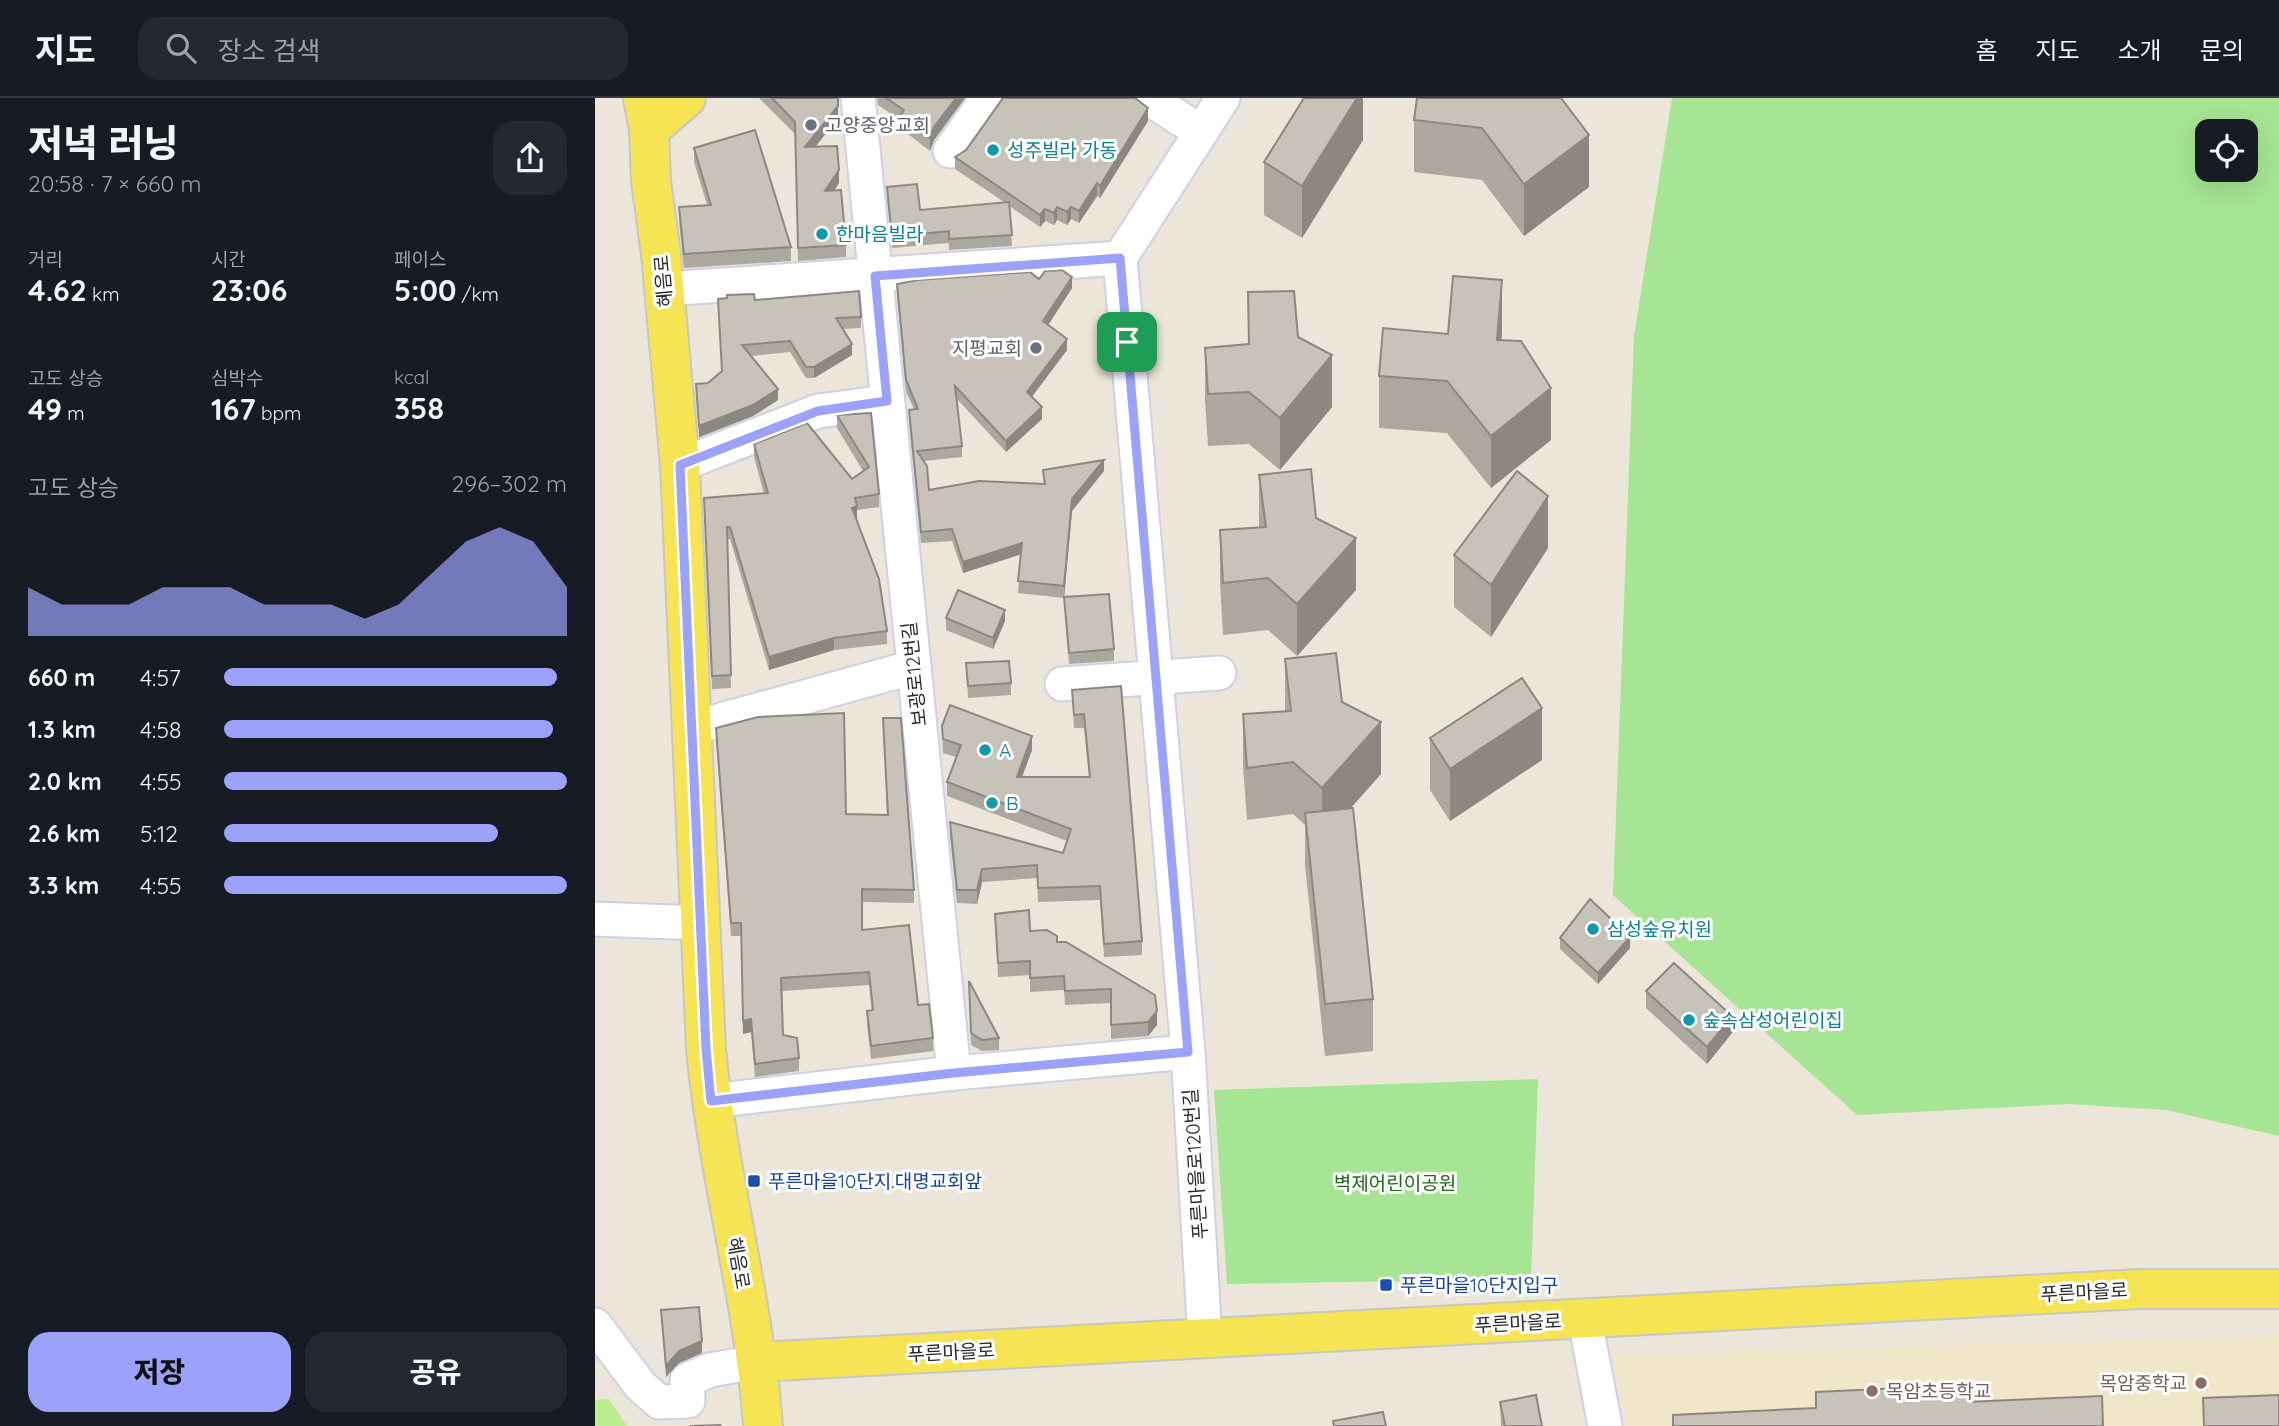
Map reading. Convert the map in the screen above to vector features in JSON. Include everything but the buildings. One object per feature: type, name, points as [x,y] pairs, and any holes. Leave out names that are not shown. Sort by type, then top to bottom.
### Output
[{"type":"main road","points":[[646,114],[687,98]]},
{"type":"main road","name":"혜음로","points":[[646,114],[680,465],[711,1101],[756,1363],[763,1426]]},
{"type":"main road","name":"푸른마을로","points":[[756,1363],[2140,1289],[2279,1289]]},
{"type":"street","name":"보광로12번길","points":[[858,98],[954,1073]]},
{"type":"street","points":[[950,151],[988,98]]},
{"type":"street","points":[[1147,98],[1201,132]]},
{"type":"street","points":[[664,289],[1120,258],[1223,98]]},
{"type":"street","name":"푸른마을로120번길","points":[[1120,258],[1188,1052],[1206,1339]]},
{"type":"street","points":[[680,465],[818,411],[887,401]]},
{"type":"street","points":[[692,728],[914,667]]},
{"type":"street","points":[[1062,684],[1219,673]]},
{"type":"street","points":[[595,919],[701,923]]},
{"type":"street","points":[[711,1101],[954,1073],[1188,1052]]},
{"type":"street","points":[[1585,1320],[1605,1426]]},
{"type":"street","points":[[595,1325],[640,1385],[659,1402],[688,1401],[687,1380],[710,1370],[756,1363]]},
{"type":"shaded area","name":"목암초등학교","points":[[2279,1336],[2279,1426],[1628,1426],[1614,1356]]},
{"type":"green space","points":[[1672,98],[2279,98],[2279,1136],[2166,1110],[2069,1104],[1857,1115],[1613,895],[1634,336]]},
{"type":"green space","name":"벽제어린이공원","points":[[1538,1079],[1531,1279],[1227,1284],[1214,1090]]},
{"type":"green space","points":[[609,1399],[627,1426],[595,1426],[595,1400]]},
{"type":"place","name":"고양중앙교회","points":[[811,125]]},
{"type":"place","name":"성주빌라 가동","points":[[993,150]]},
{"type":"place","name":"한마음빌라","points":[[822,234]]},
{"type":"place","name":"지평교회","points":[[1036,348]]},
{"type":"place","name":"A","points":[[985,750]]},
{"type":"place","name":"B","points":[[992,803]]},
{"type":"place","name":"삼성숲유치원","points":[[1593,929]]},
{"type":"place","name":"숲속삼성어린이집","points":[[1689,1020]]},
{"type":"place","name":"푸른마을10단지.대명교회앞","points":[[754,1181]]},
{"type":"place","name":"푸른마을10단지입구","points":[[1386,1285]]},
{"type":"place","name":"목암중학교","points":[[2201,1383]]},
{"type":"place","name":"목암초등학교","points":[[1872,1391]]},
{"type":"route","points":[[1120,258],[1127,342],[1188,1052],[954,1073],[711,1101],[706,1049],[680,465],[818,411],[887,401],[875,276],[1120,258]]}]
